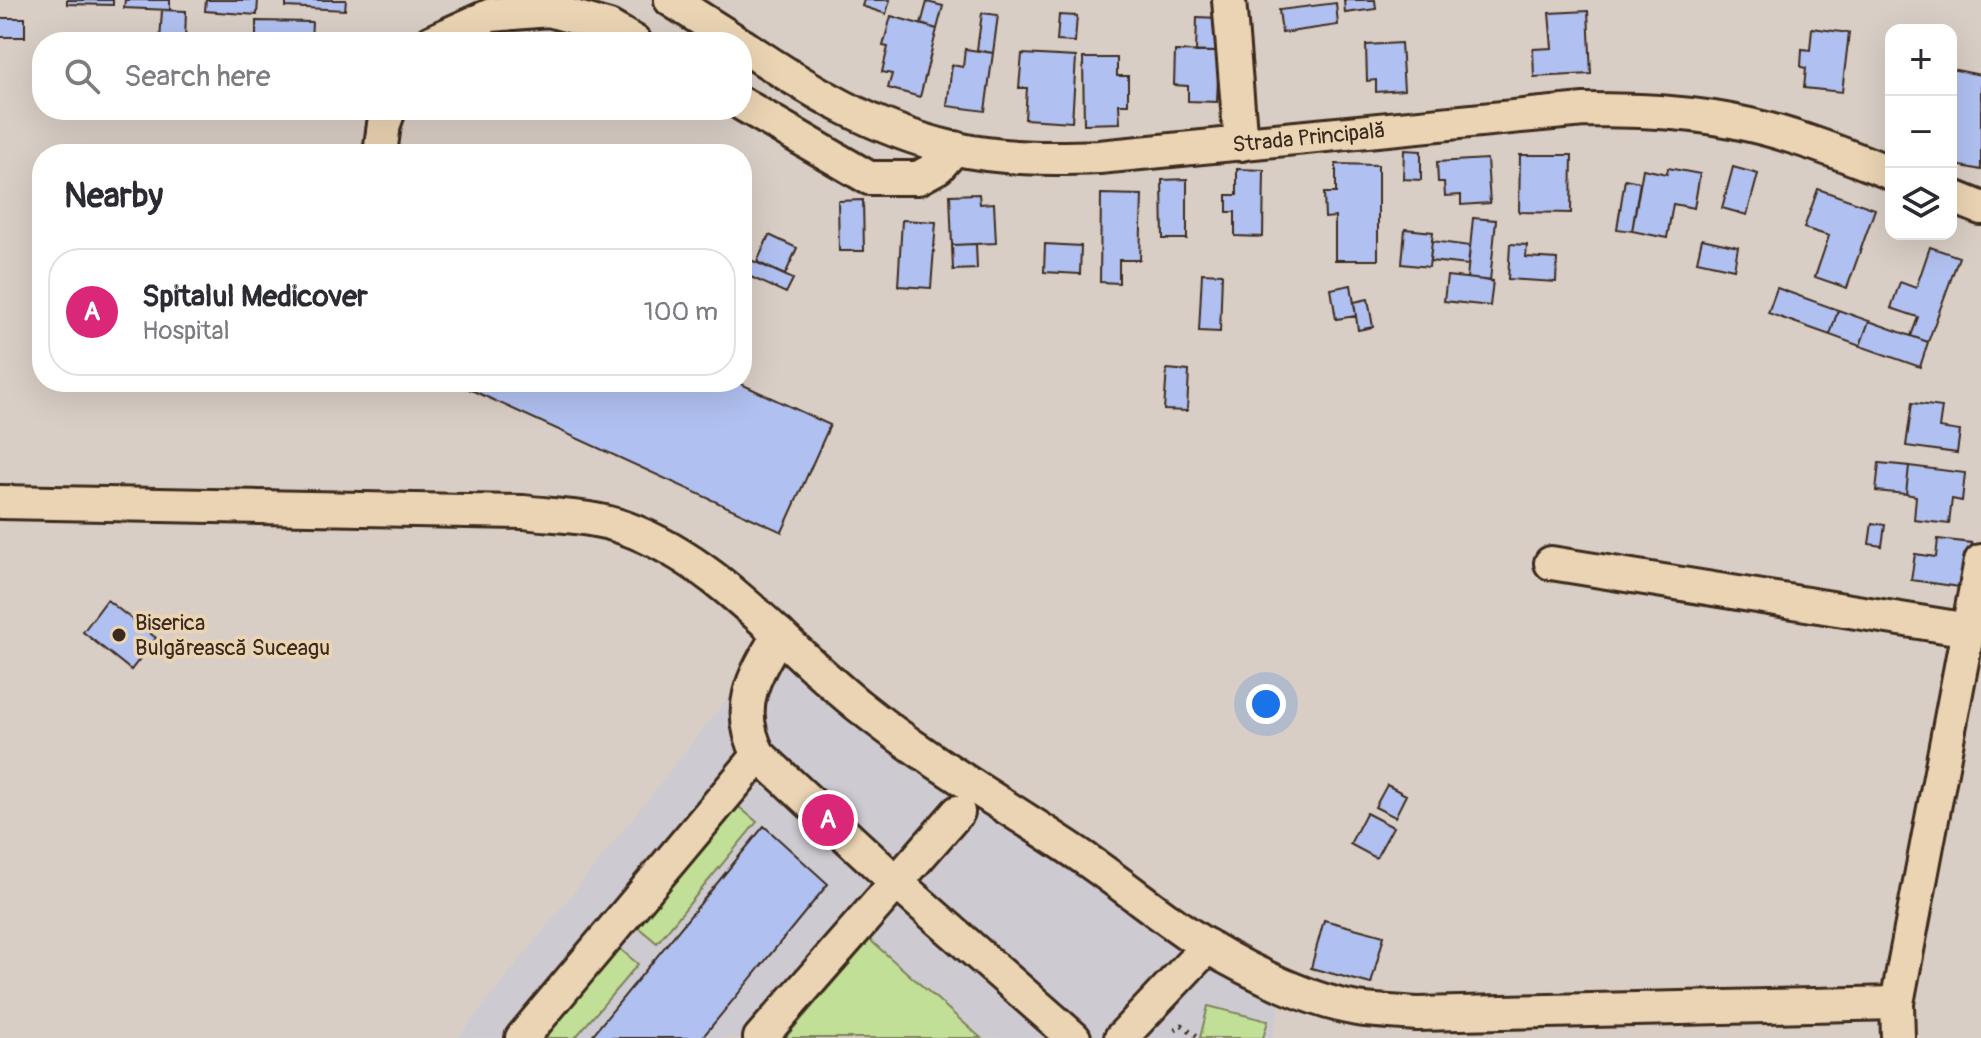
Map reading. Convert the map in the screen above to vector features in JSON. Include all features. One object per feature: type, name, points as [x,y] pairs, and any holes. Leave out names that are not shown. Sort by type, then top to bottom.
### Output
[{"type":"street","points":[[671,0],[721,32]]},
{"type":"street","points":[[1229,0],[1241,144]]},
{"type":"street","points":[[453,32],[491,15],[549,10],[618,32]]},
{"type":"street","name":"Strada Principală","points":[[752,51],[830,101],[892,129],[955,148],[1051,159],[1146,154],[1584,110],[1643,110],[1698,115],[1751,125],[1832,149],[1885,171]]},
{"type":"street","points":[[752,110],[869,178],[918,178],[938,167],[955,148]]},
{"type":"street","points":[[382,144],[387,120]]},
{"type":"street","points":[[1957,198],[1981,208]]},
{"type":"street","points":[[0,502],[523,512],[621,526],[652,539],[715,579],[857,705],[910,745],[1085,859],[1189,935],[1244,967],[1356,1009],[1417,1014],[1897,1003]]},
{"type":"street","points":[[1898,1038],[1897,1003],[1981,561]]},
{"type":"street","points":[[1551,563],[1969,630]]},
{"type":"street","points":[[779,634],[754,675],[745,714],[752,742],[759,755],[897,883],[1074,1038]]},
{"type":"street","points":[[522,1038],[759,755]]},
{"type":"street","points":[[760,1038],[958,812]]},
{"type":"street","points":[[1121,1038],[1208,946]]},
{"type":"path","points":[[1169,1032],[1182,1025],[1200,1038]]},
{"type":"shaded area","points":[[779,634],[1285,984],[1272,1038],[458,1038]]},
{"type":"green space","points":[[733,802],[757,822],[657,943],[633,923]]},
{"type":"green space","points":[[870,940],[981,1038],[785,1038]]},
{"type":"green space","points":[[613,943],[638,964],[575,1038],[533,1038]]},
{"type":"green space","points":[[1208,1006],[1268,1021],[1263,1038],[1200,1038]]},
{"type":"building","points":[[67,0],[113,0],[113,5],[67,4]]},
{"type":"building","points":[[125,0],[170,0],[170,10],[124,8]]},
{"type":"building","points":[[206,0],[258,0],[257,15],[205,11]]},
{"type":"building","points":[[286,0],[346,0],[345,10],[286,7]]},
{"type":"building","points":[[864,0],[890,0],[886,14],[862,6]]},
{"type":"building","points":[[1344,0],[1375,0],[1376,9],[1345,13]]},
{"type":"building","points":[[927,2],[943,6],[937,29],[921,24]]},
{"type":"building","points":[[1336,3],[1338,25],[1282,33],[1279,10]]},
{"type":"building","points":[[162,10],[186,11],[185,32],[161,32]]},
{"type":"building","points":[[1588,11],[1591,74],[1534,77],[1533,49],[1552,48],[1549,13]]},
{"type":"building","points":[[982,13],[998,15],[993,53],[977,50]]},
{"type":"building","points":[[1059,15],[1077,16],[1075,42],[1057,41]]},
{"type":"building","points":[[891,16],[937,29],[920,97],[888,88],[892,74],[882,72],[888,47],[883,46]]},
{"type":"building","points":[[1197,17],[1219,18],[1219,52],[1196,52]]},
{"type":"building","points":[[0,18],[25,18],[25,37],[0,37]]},
{"type":"building","points":[[256,21],[312,22],[312,32],[256,32]]},
{"type":"building","points":[[1812,28],[1849,33],[1842,92],[1804,88],[1806,68],[1801,67],[1802,49],[1810,50]]},
{"type":"building","points":[[1401,43],[1404,90],[1376,92],[1376,80],[1367,81],[1366,45]]},
{"type":"building","points":[[965,49],[993,53],[985,111],[947,106],[952,65],[963,67]]},
{"type":"building","points":[[1175,51],[1219,52],[1217,102],[1188,101],[1188,86],[1174,85]]},
{"type":"building","points":[[1022,54],[1076,57],[1072,122],[1025,119],[1027,88],[1019,88]]},
{"type":"building","points":[[1083,58],[1117,58],[1117,76],[1128,76],[1128,104],[1119,104],[1120,123],[1084,124]]},
{"type":"building","points":[[1957,70],[1981,75],[1981,170],[1957,165]]},
{"type":"building","points":[[1404,150],[1421,151],[1421,180],[1403,179]]},
{"type":"building","points":[[1520,155],[1572,155],[1571,213],[1519,212]]},
{"type":"building","points":[[1487,159],[1490,203],[1461,205],[1461,195],[1445,196],[1444,182],[1438,182],[1437,162]]},
{"type":"building","points":[[1336,164],[1378,165],[1378,260],[1335,260],[1335,217],[1325,218],[1324,193],[1336,193]]},
{"type":"building","points":[[1733,167],[1758,174],[1747,215],[1722,208]]},
{"type":"building","points":[[1668,168],[1700,174],[1694,208],[1673,204],[1667,238],[1632,231],[1643,169],[1667,174]]},
{"type":"building","points":[[1237,169],[1264,170],[1263,237],[1235,236],[1235,212],[1227,212],[1227,195],[1237,195]]},
{"type":"building","points":[[1187,179],[1187,239],[1163,239],[1162,180]]},
{"type":"building","points":[[1625,179],[1640,182],[1632,231],[1617,229]]},
{"type":"building","points":[[1818,189],[1875,209],[1847,288],[1815,277],[1829,236],[1804,228]]},
{"type":"building","points":[[979,194],[980,204],[994,203],[996,243],[952,245],[950,195]]},
{"type":"building","points":[[1101,194],[1142,195],[1140,260],[1119,260],[1119,283],[1100,282]]},
{"type":"building","points":[[863,200],[864,251],[839,251],[838,201]]},
{"type":"building","points":[[1473,218],[1496,220],[1490,281],[1467,278]]},
{"type":"building","points":[[902,220],[936,222],[931,288],[898,286]]},
{"type":"building","points":[[1405,229],[1433,232],[1429,267],[1402,264]]},
{"type":"building","points":[[769,235],[797,248],[785,275],[757,262]]},
{"type":"building","points":[[1702,239],[1738,247],[1734,269],[1697,261]]},
{"type":"building","points":[[1432,241],[1470,246],[1468,265],[1430,261]]},
{"type":"building","points":[[976,244],[977,269],[953,270],[952,245]]},
{"type":"building","points":[[1045,244],[1081,246],[1080,274],[1044,272]]},
{"type":"building","points":[[1510,244],[1527,245],[1526,257],[1557,259],[1556,282],[1508,279]]},
{"type":"building","points":[[1930,247],[1959,257],[1928,342],[1911,336],[1918,317],[1891,308],[1900,282],[1916,288]]},
{"type":"building","points":[[752,261],[793,279],[786,293],[752,278]]},
{"type":"building","points":[[1202,273],[1222,274],[1220,332],[1199,331]]},
{"type":"building","points":[[1447,276],[1493,281],[1490,306],[1444,301]]},
{"type":"building","points":[[1351,285],[1356,316],[1336,319],[1331,289]]},
{"type":"building","points":[[1777,288],[1838,310],[1830,335],[1768,313]]},
{"type":"building","points":[[1368,299],[1373,327],[1358,330],[1354,302]]},
{"type":"building","points":[[1838,310],[1869,321],[1860,346],[1830,335]]},
{"type":"building","points":[[1869,321],[1928,342],[1920,367],[1860,346]]},
{"type":"building","points":[[1167,369],[1189,371],[1187,411],[1164,410]]},
{"type":"building","points":[[752,389],[830,425],[782,532],[476,392],[752,392]]},
{"type":"building","points":[[1912,403],[1942,407],[1939,428],[1960,431],[1957,453],[1906,446]]},
{"type":"building","points":[[1879,463],[1909,466],[1906,494],[1876,491]]},
{"type":"building","points":[[1909,466],[1965,473],[1962,501],[1952,499],[1949,524],[1914,520],[1916,496],[1906,494]]},
{"type":"building","points":[[1872,523],[1885,525],[1882,546],[1869,544]]},
{"type":"building","points":[[1938,539],[1972,543],[1967,588],[1911,580],[1915,554],[1936,557]]},
{"type":"building","name":"Biserica Bulgărească Suceagu","points":[[107,600],[156,638],[131,670],[83,632]]},
{"type":"building","points":[[1387,785],[1406,795],[1395,817],[1375,807]]},
{"type":"building","points":[[1366,813],[1393,827],[1376,858],[1350,844]]},
{"type":"building","points":[[764,826],[828,884],[702,1038],[590,1038]]},
{"type":"building","points":[[1324,920],[1384,936],[1371,984],[1311,968]]},
{"type":"place","name":"Biserica Bulgărească Suceagu","points":[[119,635]]},
{"type":"place","name":"Spitalul Medicover","points":[[828,820]]}]
